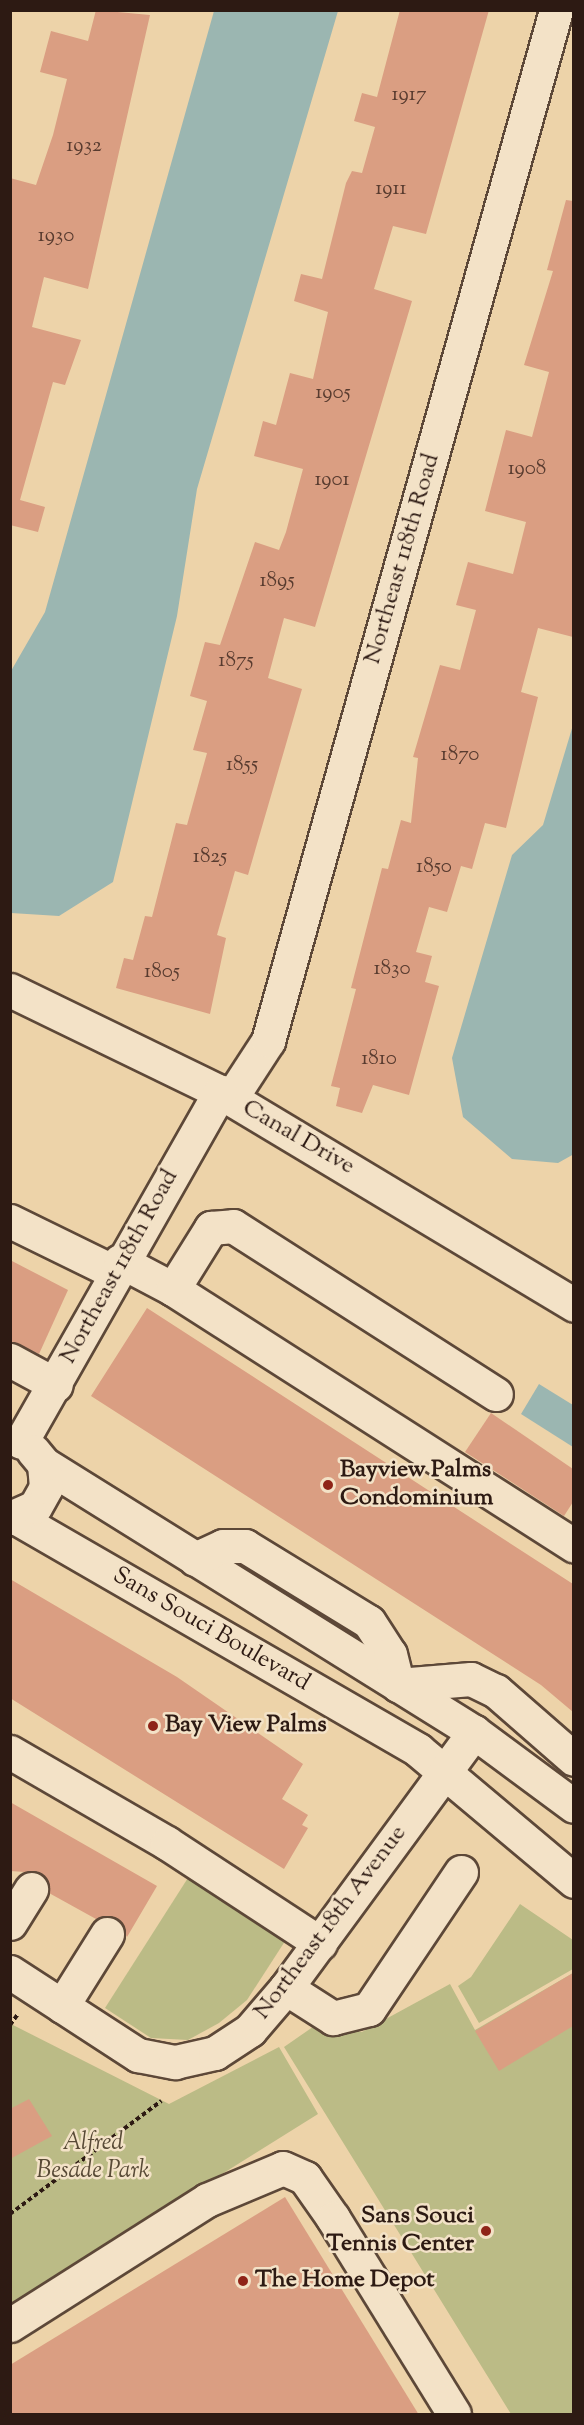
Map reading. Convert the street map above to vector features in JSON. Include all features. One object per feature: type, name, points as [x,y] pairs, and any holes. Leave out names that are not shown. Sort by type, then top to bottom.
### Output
[{"type":"street","name":"Northeast 118th Road","points":[[25,1449],[117,1267],[225,1095],[268,1041],[556,10]]},
{"type":"street","name":"Canal Drive","points":[[10,990],[225,1095],[573,1305]]},
{"type":"street","points":[[10,1221],[173,1289],[573,1545]]},
{"type":"street","points":[[173,1289],[211,1228],[234,1226],[496,1394]]},
{"type":"street","points":[[10,1360],[56,1384]]},
{"type":"street","points":[[13,1517],[42,1498],[25,1449]]},
{"type":"street","name":"Sans Souci Boulevard","points":[[25,1449],[195,1559],[474,1732],[573,1806]]},
{"type":"street","name":"Sans Souci Boulevard","points":[[13,1517],[418,1750],[573,1881]]},
{"type":"street","points":[[398,1685],[471,1679],[496,1691],[573,1759]]},
{"type":"street","name":"Northeast 18th Avenue","points":[[10,1972],[138,2055],[175,2062],[235,2042],[286,1988],[474,1732]]},
{"type":"street","points":[[10,1752],[167,1843],[320,1943]]},
{"type":"street","points":[[286,1988],[333,2018],[369,2010],[461,1872]]},
{"type":"street","points":[[10,1923],[31,1889]]},
{"type":"street","points":[[62,2006],[107,1934]]},
{"type":"street","points":[[10,2325],[207,2200],[283,2168],[305,2178],[333,2218],[454,2415]]},
{"type":"path","points":[[10,2025],[20,2010]]},
{"type":"path","points":[[10,2214],[161,2101]]},
{"type":"green space","points":[[193,1870],[289,1935],[247,2000],[219,2023],[188,2040],[151,2038],[105,2008]]},
{"type":"green space","points":[[520,1904],[573,1940],[573,1969],[479,2023],[458,1986],[471,1977]]},
{"type":"green space","name":"Sans Souci Tennis Center","points":[[573,1973],[573,2414],[511,2414],[284,2047],[320,2022],[362,2032],[450,1984],[475,2030]]},
{"type":"green space","name":"Alfred Besade Park","points":[[11,2024],[169,2104],[279,2047],[318,2114],[11,2306]]},
{"type":"water","points":[[214,11],[338,11],[197,489],[177,616],[113,882],[59,916],[11,913],[11,671],[45,612]]},
{"type":"water","points":[[573,725],[574,1154],[558,1163],[512,1159],[463,1117],[452,1058],[512,855],[543,825]]},
{"type":"water","points":[[539,1384],[573,1405],[573,1447],[521,1414]]},
{"type":"building","points":[[96,10],[150,15],[88,289],[44,277],[32,327],[81,340],[65,385],[53,382],[20,500],[45,507],[38,532],[10,525],[10,178],[36,185],[53,135],[67,79],[40,72],[51,31],[88,41]]},
{"type":"building","points":[[400,10],[489,10],[426,234],[393,226],[374,289],[412,301],[315,627],[284,618],[268,678],[302,689],[248,875],[235,871],[217,935],[226,938],[210,1014],[116,988],[124,958],[133,960],[145,916],[152,917],[176,823],[187,825],[207,753],[193,750],[207,701],[190,696],[205,642],[220,645],[255,542],[279,550],[286,532],[303,469],[254,456],[263,421],[276,425],[290,373],[313,379],[328,312],[294,301],[301,274],[322,279],[346,183],[352,171],[362,173],[375,127],[354,121],[362,93],[377,97]]},
{"type":"building","points":[[566,200],[573,201],[573,637],[538,628],[521,692],[538,697],[506,828],[485,823],[472,869],[461,866],[447,912],[429,907],[416,952],[432,956],[425,982],[439,986],[409,1095],[373,1085],[362,1113],[336,1106],[340,1088],[331,1086],[356,989],[351,988],[382,868],[388,869],[401,820],[411,823],[418,758],[413,757],[440,665],[460,670],[476,610],[456,605],[468,562],[513,574],[526,522],[485,511],[506,430],[532,437],[549,372],[524,365],[553,271],[547,270]]},
{"type":"building","points":[[10,1260],[68,1290],[39,1354],[10,1341]]},
{"type":"building","name":"Bayview Palms Condominium","points":[[147,1308],[573,1584],[573,1712],[541,1685],[91,1396]]},
{"type":"building","points":[[491,1413],[573,1469],[573,1502],[564,1516],[465,1452]]},
{"type":"building","name":"Bay View Palms","points":[[10,1579],[177,1677],[303,1764],[282,1799],[308,1815],[302,1825],[308,1828],[284,1869],[10,1698]]},
{"type":"building","points":[[10,1802],[157,1886],[127,1937],[116,1918],[96,1919],[49,1893],[40,1873],[10,1871]]},
{"type":"building","points":[[573,1973],[573,2026],[499,2071],[475,2031]]},
{"type":"building","points":[[29,2099],[52,2136],[10,2159],[10,2109]]},
{"type":"building","name":"The Home Depot","points":[[285,2197],[419,2415],[10,2415],[10,2365]]},
{"type":"place","name":"Bayview Palms Condominium","points":[[328,1485]]},
{"type":"place","name":"Bay View Palms","points":[[153,1726]]},
{"type":"place","name":"Sans Souci Tennis Center","points":[[486,2231]]},
{"type":"place","name":"The Home Depot","points":[[243,2281]]}]
